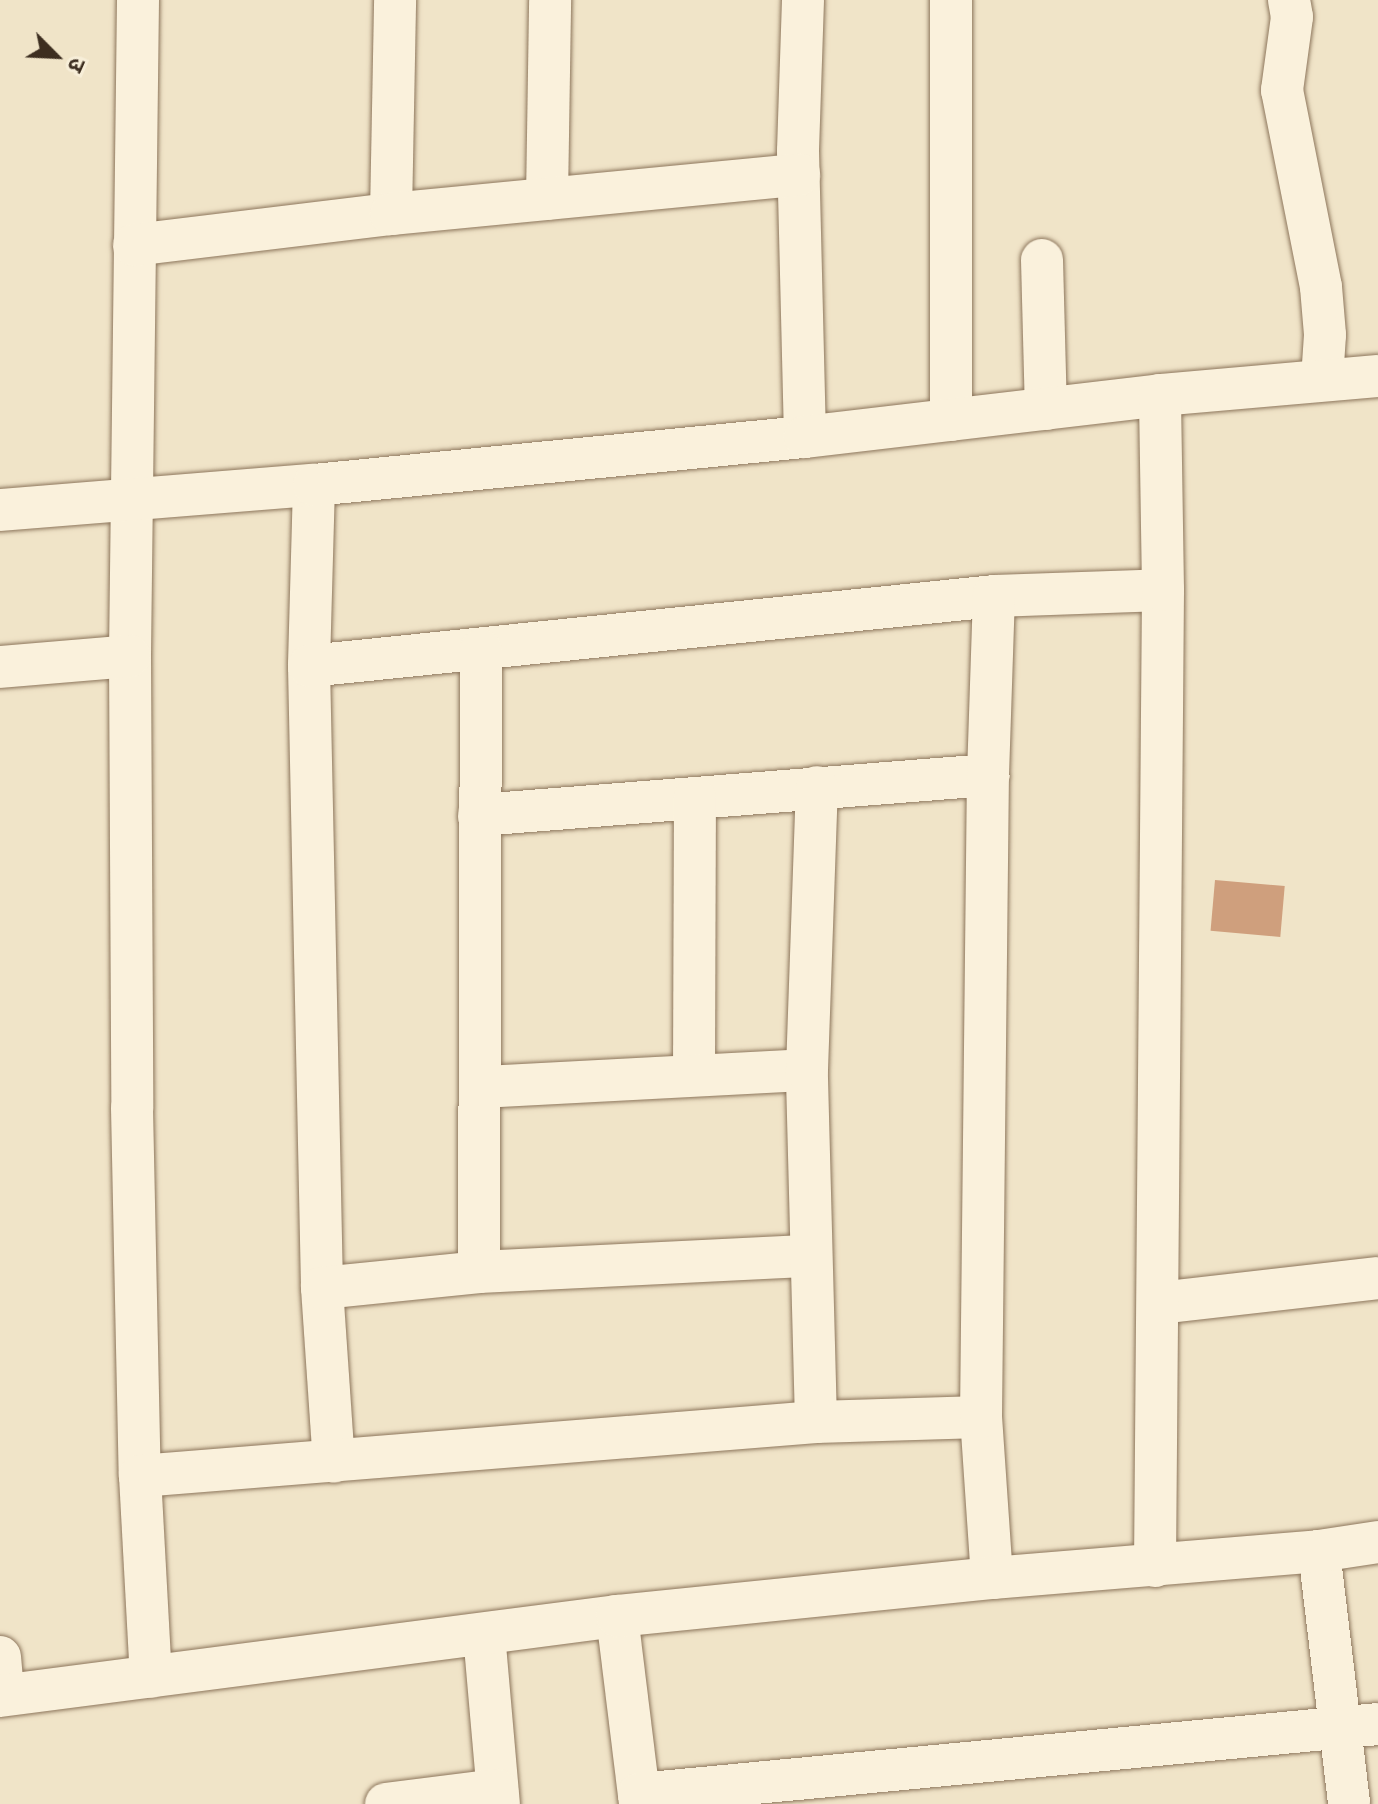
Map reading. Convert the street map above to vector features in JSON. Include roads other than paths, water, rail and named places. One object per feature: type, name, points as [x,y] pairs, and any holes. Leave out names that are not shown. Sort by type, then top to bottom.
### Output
[{"type":"street","points":[[138,0],[130,656],[132,1108],[140,1476],[151,1677]]},
{"type":"street","points":[[391,214],[395,0]]},
{"type":"street","points":[[547,199],[550,0]]},
{"type":"street","points":[[803,0],[799,175],[805,437]]},
{"type":"street","points":[[951,0],[951,420]]},
{"type":"street","points":[[1289,0],[1292,17],[1283,69],[1283,102],[1321,287],[1325,335],[1322,379]]},
{"type":"street","points":[[134,245],[391,214],[799,175]]},
{"type":"street","points":[[1042,260],[1046,409]]},
{"type":"street","points":[[0,510],[314,485],[805,437],[1160,395],[1378,376]]},
{"type":"street","points":[[1155,1566],[1163,590],[1160,395]]},
{"type":"street","points":[[314,485],[309,666],[322,1288],[334,1462]]},
{"type":"street","points":[[309,666],[994,596],[1163,590]]},
{"type":"street","points":[[992,1578],[981,1417],[988,775],[994,596]]},
{"type":"street","points":[[479,1272],[482,1087],[481,650]]},
{"type":"street","points":[[0,667],[130,656]]},
{"type":"street","points":[[479,815],[988,775]]},
{"type":"street","points":[[816,1422],[807,1070],[817,787]]},
{"type":"street","points":[[694,1075],[695,798]]},
{"type":"street","points":[[482,1087],[807,1070]]},
{"type":"street","points":[[322,1288],[479,1272],[810,1256]]},
{"type":"street","points":[[1159,1303],[1378,1278]]},
{"type":"street","points":[[140,1476],[816,1422],[981,1417]]},
{"type":"street","points":[[1,1683],[151,1677],[617,1616],[992,1578],[1319,1551],[1378,1542]]},
{"type":"street","points":[[1319,1551],[1359,1727],[1349,1804]]},
{"type":"street","points":[[617,1616],[640,1799],[1359,1727]]},
{"type":"street","points":[[386,1804],[498,1797],[484,1634]]}]
